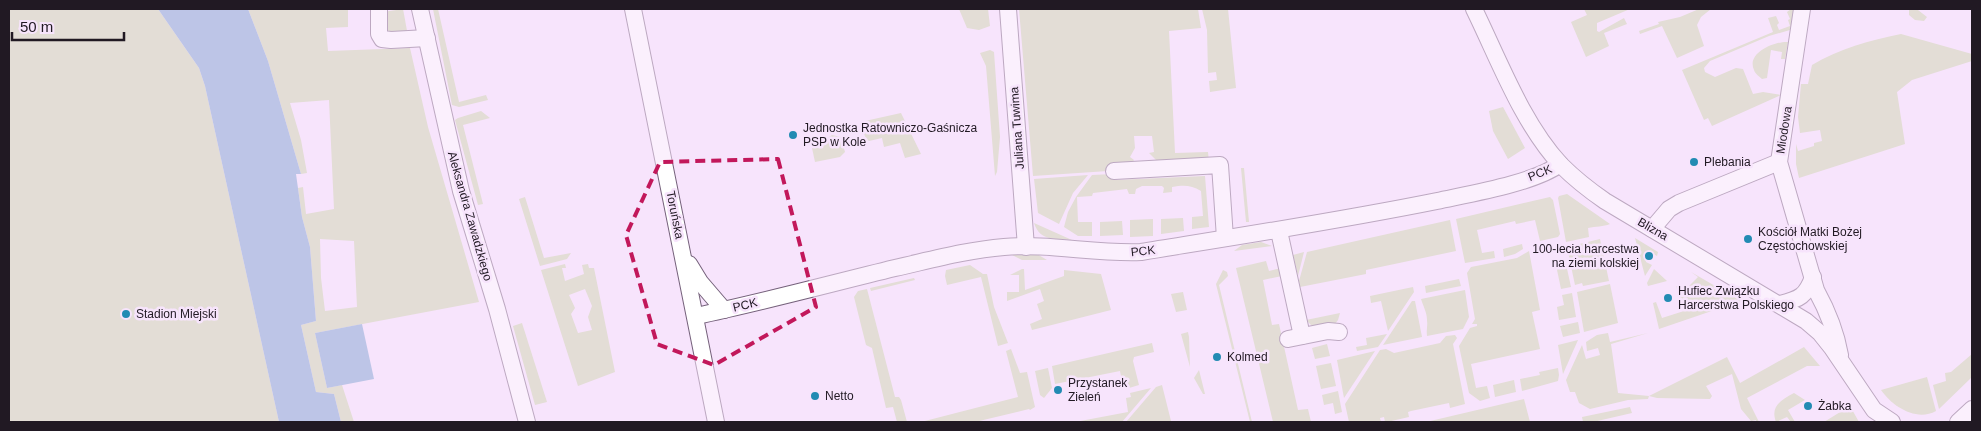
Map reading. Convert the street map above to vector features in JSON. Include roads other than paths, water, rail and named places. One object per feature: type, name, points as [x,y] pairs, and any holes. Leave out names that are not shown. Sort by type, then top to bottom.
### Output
[{"type":"street","points":[[379,9],[379,34],[382,39],[427,38]]},
{"type":"street","name":"Aleksandra Zawadzkiego","points":[[420,9],[461,192],[497,309],[527,422]]},
{"type":"street","name":"Toruńska","points":[[633,9],[716,422]]},
{"type":"street","name":"Juliana Tuwima","points":[[1008,9],[1026,247]]},
{"type":"street","name":"Blizna","points":[[1474,9],[1516,96],[1536,130],[1560,164],[1584,187],[1806,321],[1820,333],[1842,362],[1875,416],[1892,422]]},
{"type":"street","name":"Miodowa","points":[[1802,9],[1779,162],[1814,283],[1838,342],[1842,362]]},
{"type":"street","points":[[1652,228],[1669,209],[1679,203],[1779,162]]},
{"type":"street","name":"PCK","points":[[696,316],[933,259],[987,249],[1026,247],[1133,252],[1279,231],[1478,192],[1536,176],[1552,170],[1560,164]]},
{"type":"street","points":[[1114,171],[1220,165],[1225,238]]},
{"type":"street","points":[[1279,231],[1295,338],[1328,331],[1339,332]]},
{"type":"street","name":"PCK","points":[[684,257],[705,288],[724,310]]},
{"type":"street","points":[[1780,304],[1801,297],[1814,283]]},
{"type":"street","points":[[1806,321],[1816,299],[1814,283]]},
{"type":"street","points":[[1958,422],[1972,409]]},
{"type":"water","points":[[158,9],[248,9],[268,61],[301,174],[296,174],[302,217],[310,247],[316,321],[301,325],[316,392],[334,394],[341,422],[279,422],[205,86],[199,68]]},
{"type":"water","points":[[362,324],[374,379],[327,388],[315,333]]},
{"type":"place","name":"Jednostka Ratowniczo-Gaśnicza PSP w Kole","points":[[793,135]]},
{"type":"place","name":"Plebania","points":[[1694,162]]},
{"type":"place","name":"Kościół Matki Bożej Częstochowskiej","points":[[1748,239]]},
{"type":"place","name":"100-lecia harcestwa na ziemi kolskiej","points":[[1649,256]]},
{"type":"place","name":"Hufiec Związku Harcerstwa Polskiego","points":[[1668,298]]},
{"type":"place","name":"Stadion Miejski","points":[[126,314]]},
{"type":"place","name":"Kolmed","points":[[1217,357]]},
{"type":"place","name":"Przystanek Zieleń","points":[[1058,390]]},
{"type":"place","name":"Netto","points":[[815,396]]},
{"type":"place","name":"Żabka","points":[[1808,406]]}]
